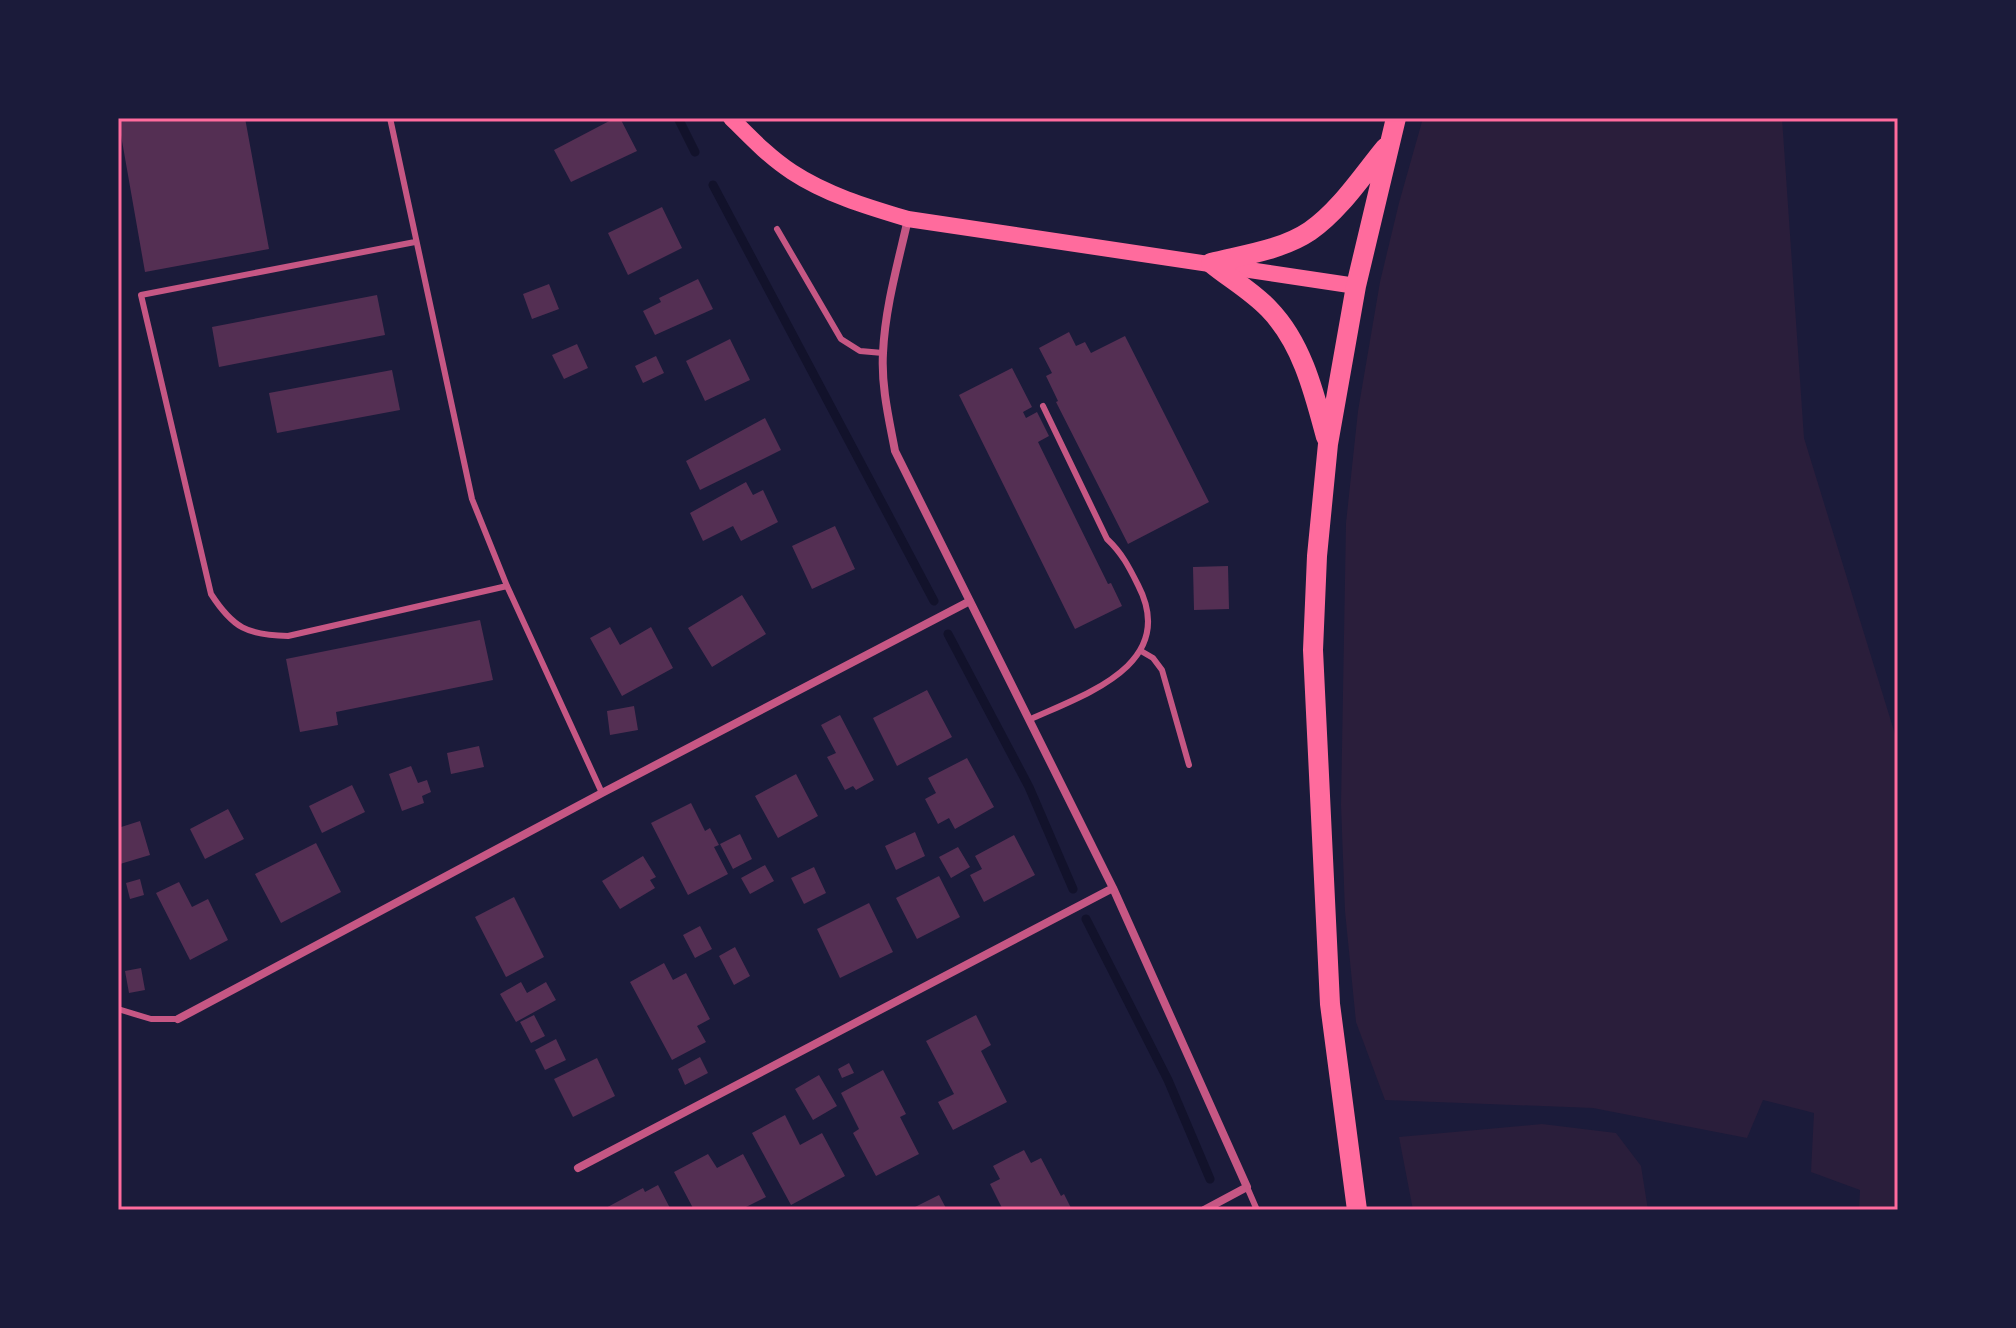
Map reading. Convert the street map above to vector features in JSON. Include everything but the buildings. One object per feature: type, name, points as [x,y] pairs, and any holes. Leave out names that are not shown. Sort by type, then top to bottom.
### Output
[{"type":"main road","points":[[731,118],[768,154],[794,173],[830,192],[908,219],[1356,286]]},
{"type":"main road","points":[[1357,1210],[1330,1004],[1313,650],[1317,556],[1328,444],[1356,286],[1396,118]]},
{"type":"main road","points":[[1211,263],[1268,250],[1308,233],[1328,217],[1388,145]]},
{"type":"main road","points":[[1211,263],[1268,308],[1290,337],[1313,387],[1328,444]]},
{"type":"street","points":[[908,219],[891,292],[883,353],[885,396],[895,451],[1113,888],[1247,1187],[1204,1210]]},
{"type":"street","points":[[178,1019],[970,601]]},
{"type":"street","points":[[578,1168],[1113,888]]},
{"type":"lane","points":[[390,118],[472,499],[507,586],[602,793]]},
{"type":"lane","points":[[777,229],[841,339],[860,351],[883,353]]},
{"type":"lane","points":[[415,242],[141,295],[211,594],[225,615],[238,627],[262,634],[288,636],[507,586]]},
{"type":"lane","points":[[1031,719],[1123,673],[1141,651],[1148,623],[1144,596],[1121,552],[1107,539],[1043,406]]},
{"type":"lane","points":[[1141,651],[1153,658],[1162,670],[1189,765]]},
{"type":"lane","points":[[118,1009],[151,1019],[178,1019]]},
{"type":"lane","points":[[1247,1187],[1257,1210]]},
{"type":"shaded area","points":[[1423,118],[1782,118],[1804,438],[1898,744],[1898,1210],[1859,1210],[1860,1190],[1811,1172],[1814,1113],[1763,1100],[1747,1138],[1593,1108],[1385,1100],[1356,1022],[1345,911],[1341,805],[1346,523],[1358,411],[1380,282]]},
{"type":"shaded area","points":[[1542,1124],[1616,1133],[1641,1166],[1648,1210],[1413,1210],[1399,1137]]},
{"type":"waterway","points":[[678,118],[695,152]]},
{"type":"waterway","points":[[713,185],[934,601]]},
{"type":"waterway","points":[[948,634],[1029,787],[1073,889]]},
{"type":"waterway","points":[[1086,919],[1168,1080],[1210,1179]]}]
